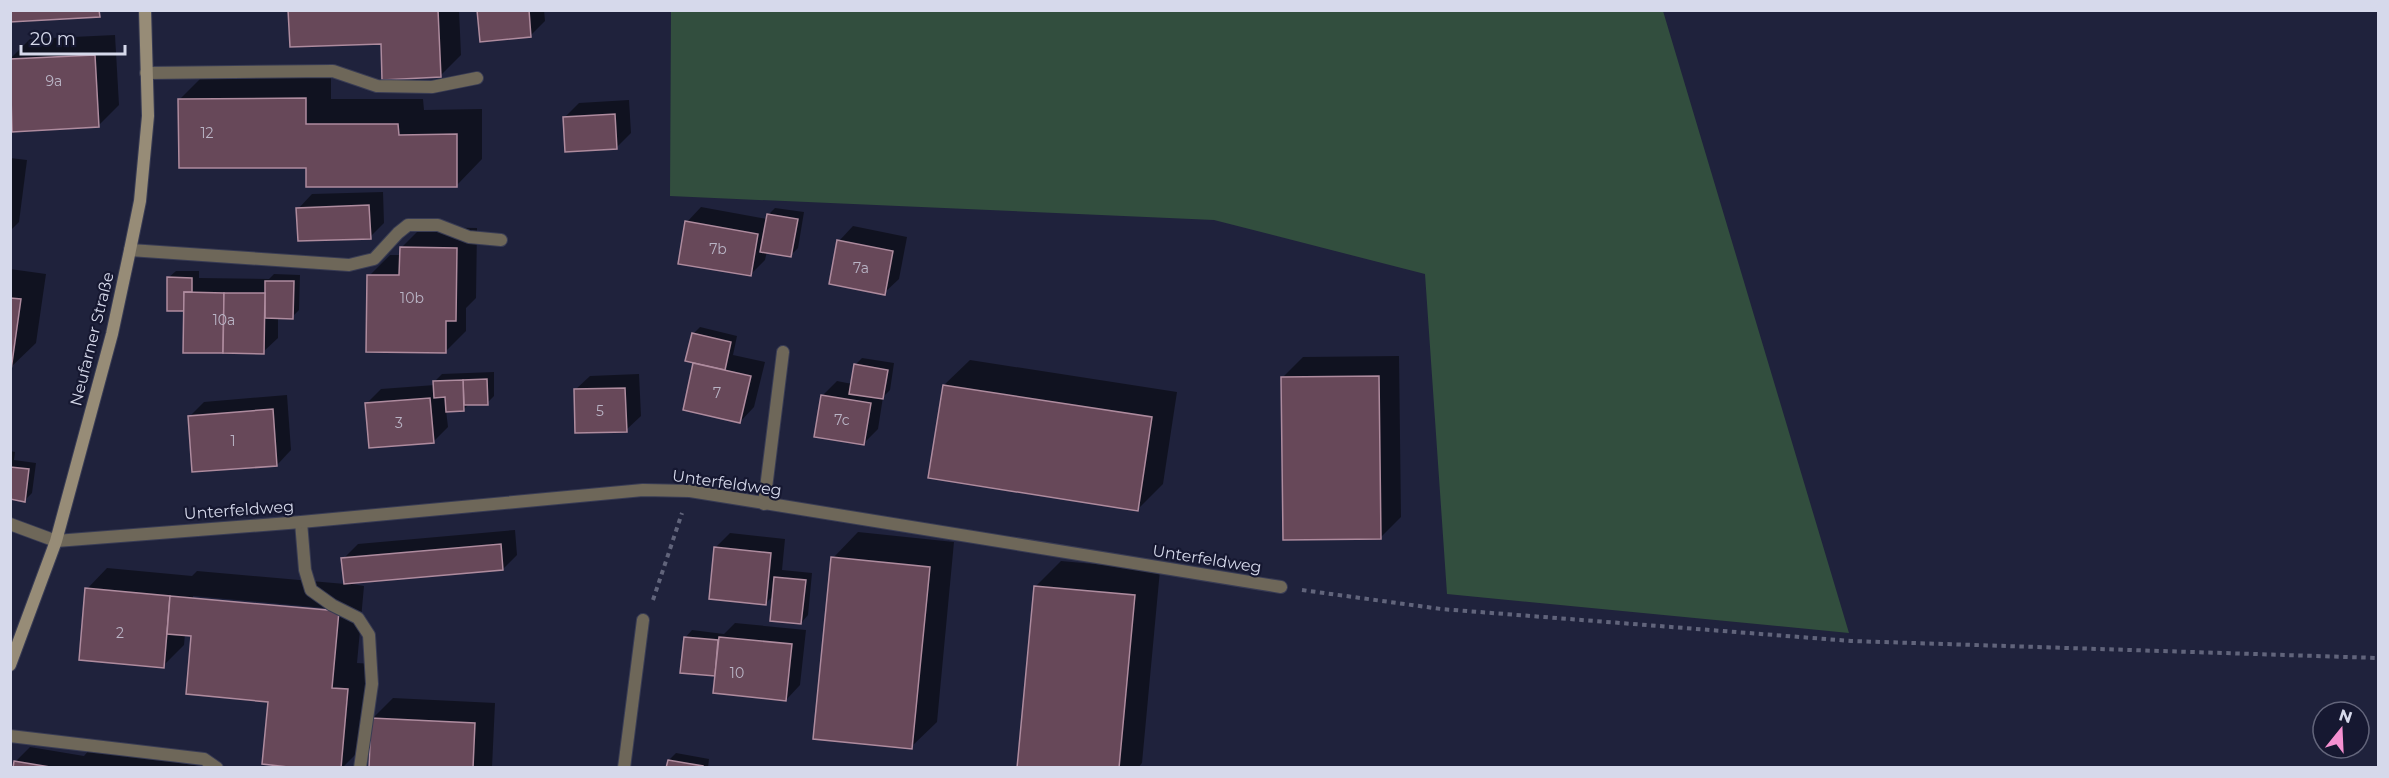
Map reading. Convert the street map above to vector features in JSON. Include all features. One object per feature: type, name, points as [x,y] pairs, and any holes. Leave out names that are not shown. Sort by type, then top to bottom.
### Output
[{"type":"main road","name":"Neufarner Straße","points":[[10,665],[56,541],[112,334],[130,250],[140,201],[148,116],[145,10]]},
{"type":"street","points":[[146,73],[333,71],[377,86],[432,87],[477,78]]},
{"type":"street","points":[[130,250],[349,265],[374,259],[398,232],[408,225],[438,225],[469,237],[501,240]]},
{"type":"street","points":[[764,504],[783,352]]},
{"type":"street","name":"Unterfeldweg","points":[[56,541],[302,522],[643,490],[690,491],[1281,588]]},
{"type":"street","points":[[302,522],[305,570],[311,590],[332,605],[358,618],[369,635],[372,684],[360,768]]},
{"type":"street","points":[[10,524],[56,541]]},
{"type":"street","points":[[624,768],[644,620]]},
{"type":"street","points":[[10,736],[204,759],[217,768]]},
{"type":"path","points":[[644,620],[690,491]]},
{"type":"path","points":[[1281,588],[1441,609],[1851,641],[2379,658]]},
{"type":"green space","points":[[671,11],[1663,11],[1849,633],[1447,594],[1425,274],[1214,220],[670,196]]},
{"type":"building","points":[[10,10],[99,10],[100,17],[10,22]]},
{"type":"building","points":[[288,10],[438,10],[441,77],[382,80],[381,44],[290,47]]},
{"type":"building","points":[[477,10],[529,10],[531,37],[480,42]]},
{"type":"building","points":[[95,55],[99,127],[12,132],[10,59]]},
{"type":"building","points":[[306,98],[306,124],[398,124],[399,135],[457,134],[457,187],[306,187],[306,168],[179,168],[178,99]]},
{"type":"building","points":[[615,114],[617,149],[565,152],[563,117]]},
{"type":"building","points":[[369,205],[371,239],[298,241],[296,208]]},
{"type":"building","points":[[767,214],[798,219],[791,257],[760,252]]},
{"type":"building","points":[[685,221],[758,234],[751,276],[678,264]]},
{"type":"building","points":[[837,240],[893,251],[885,295],[829,284]]},
{"type":"building","points":[[400,247],[457,248],[456,321],[446,321],[446,353],[366,352],[367,275],[399,275]]},
{"type":"building","points":[[167,277],[192,278],[192,292],[184,292],[184,311],[167,311]]},
{"type":"building","points":[[265,281],[294,281],[293,319],[265,318]]},
{"type":"building","points":[[184,292],[224,293],[223,353],[183,353]]},
{"type":"building","points":[[224,293],[265,293],[264,354],[223,353]]},
{"type":"building","points":[[10,298],[21,299],[11,370],[10,370]]},
{"type":"building","points":[[692,333],[731,342],[725,370],[685,361]]},
{"type":"building","points":[[693,363],[751,376],[740,423],[683,410]]},
{"type":"building","points":[[854,364],[888,370],[883,399],[849,394]]},
{"type":"building","points":[[1379,376],[1381,539],[1283,540],[1281,377]]},
{"type":"building","points":[[487,379],[488,405],[464,405],[463,380]]},
{"type":"building","points":[[463,380],[464,411],[446,412],[445,397],[434,398],[433,381]]},
{"type":"building","points":[[943,385],[1152,417],[1138,511],[928,478]]},
{"type":"building","points":[[625,388],[627,432],[575,433],[574,389]]},
{"type":"building","points":[[821,395],[871,403],[864,445],[814,437]]},
{"type":"building","points":[[430,398],[434,443],[369,448],[365,403]]},
{"type":"building","points":[[273,409],[277,466],[192,472],[188,416]]},
{"type":"building","points":[[10,467],[29,469],[25,502],[10,499]]},
{"type":"building","points":[[501,544],[503,570],[344,584],[341,558]]},
{"type":"building","points":[[714,547],[771,553],[766,605],[709,599]]},
{"type":"building","points":[[831,557],[930,567],[912,749],[813,739]]},
{"type":"building","points":[[774,577],[806,580],[801,624],[770,621]]},
{"type":"building","points":[[1034,586],[1135,595],[1119,768],[1017,768]]},
{"type":"building","points":[[85,588],[170,596],[164,668],[79,660]]},
{"type":"building","points":[[170,596],[339,611],[332,688],[348,689],[341,768],[297,768],[262,764],[268,702],[186,694],[191,636],[167,634]]},
{"type":"building","points":[[684,637],[718,640],[715,676],[680,673]]},
{"type":"building","points":[[719,637],[792,644],[786,701],[713,693]]},
{"type":"building","points":[[371,718],[475,723],[473,768],[369,768]]},
{"type":"building","points":[[668,760],[703,766],[703,768],[666,768]]},
{"type":"building","points":[[14,761],[56,768],[13,768]]}]
